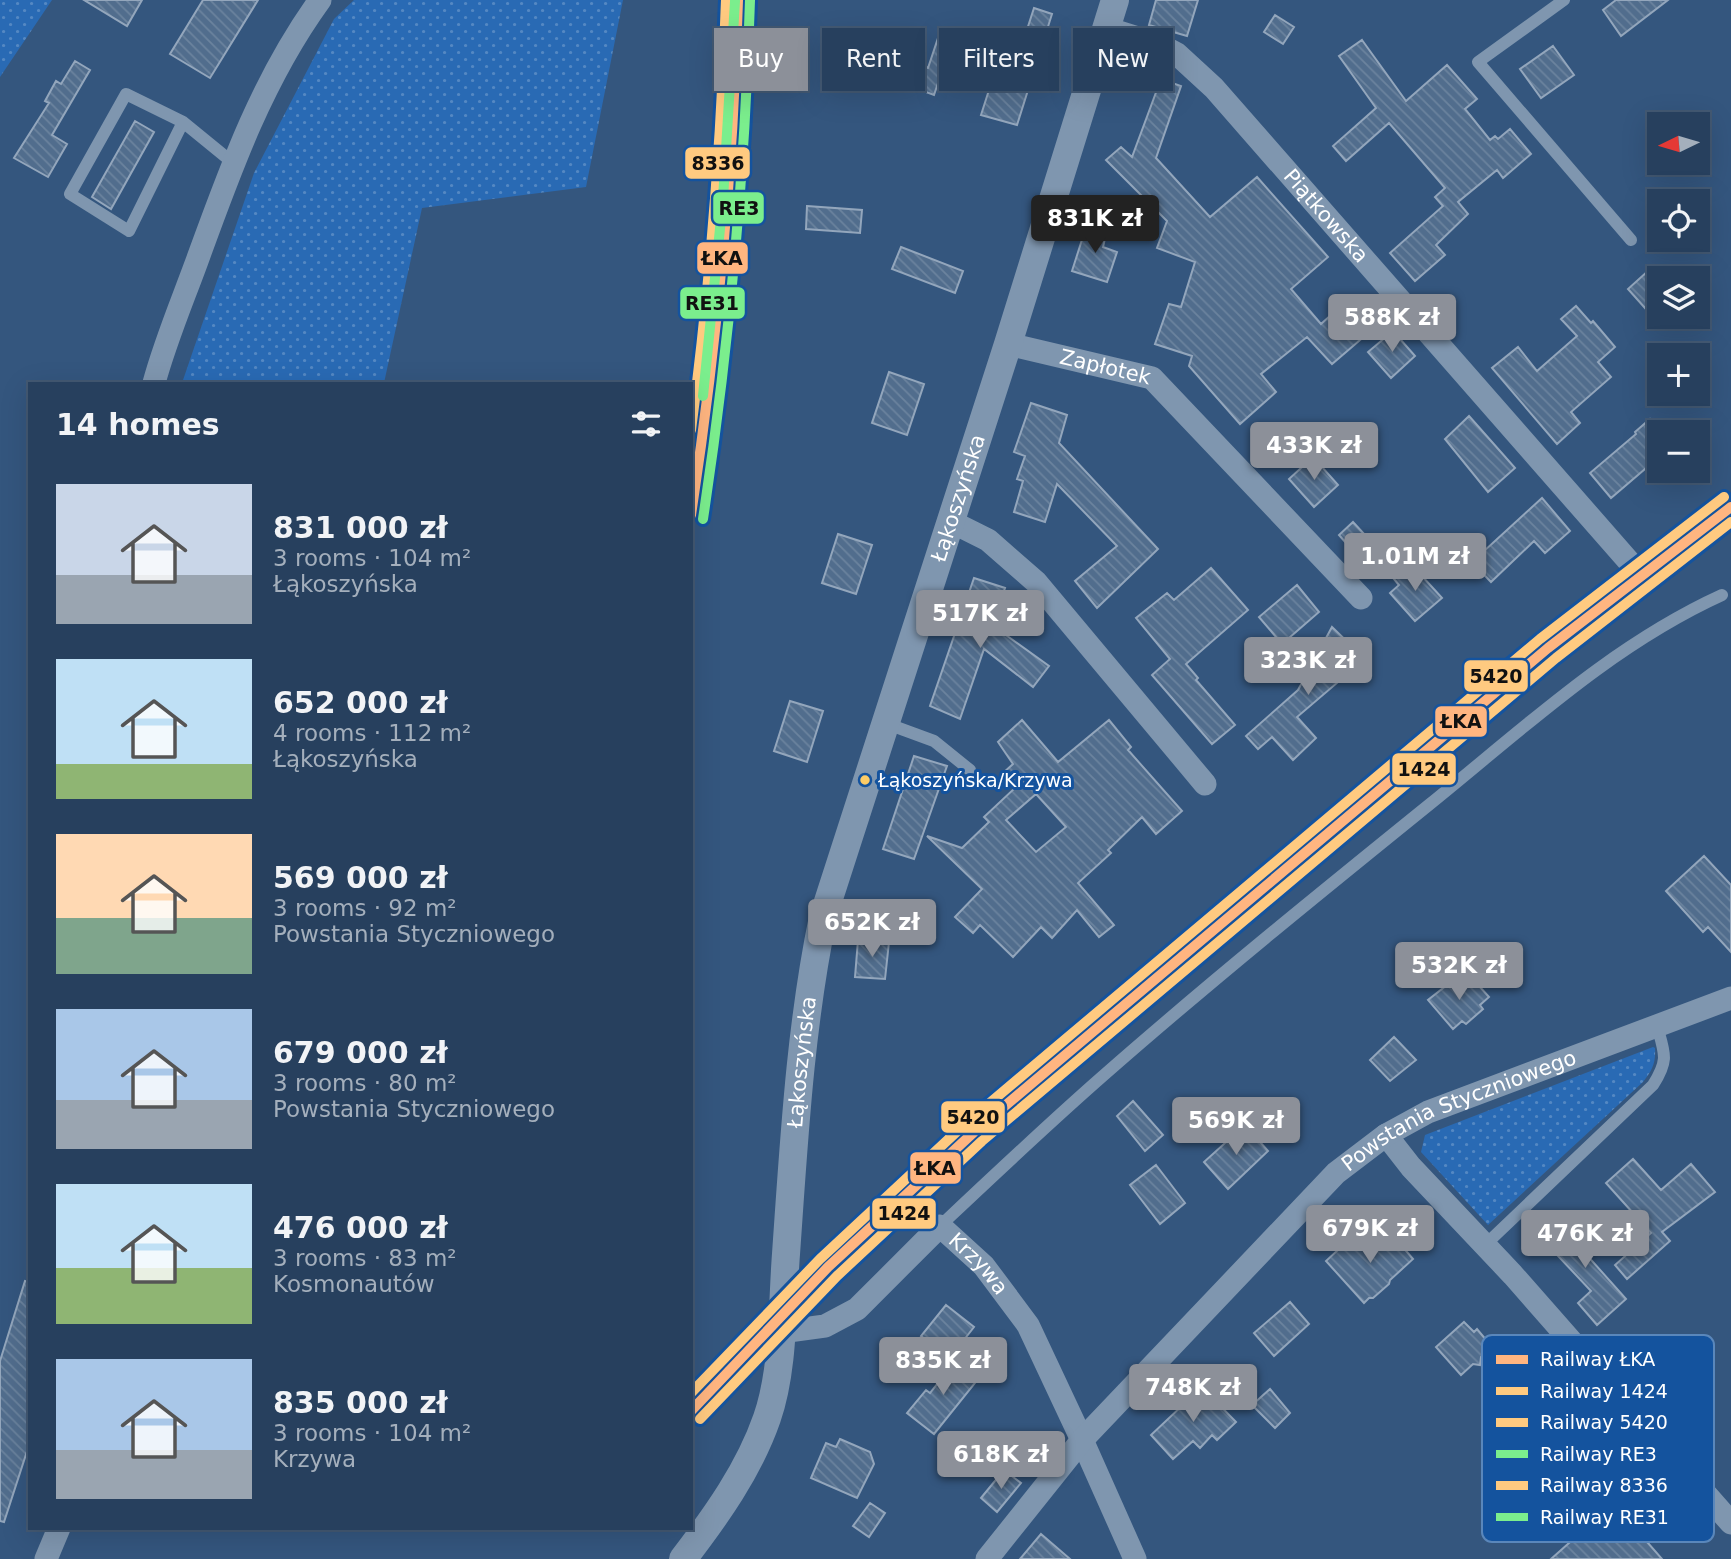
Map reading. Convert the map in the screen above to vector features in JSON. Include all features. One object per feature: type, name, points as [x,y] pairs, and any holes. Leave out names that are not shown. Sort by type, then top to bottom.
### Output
[{"type":"street","points":[[154,382],[232,162],[268,83],[293,37],[320,0]]},
{"type":"street","name":"Łąkoszyńska","points":[[1106,28],[1115,0]]},
{"type":"street","name":"Piątkowska","points":[[1173,52],[1214,88],[1632,565]]},
{"type":"street","name":"Łąkoszyńska","points":[[683,1559],[741,1474],[758,1440],[772,1402],[781,1332],[801,1058],[811,972],[823,916],[1008,344],[1086,91]]},
{"type":"street","name":"Zapłotek","points":[[1008,344],[1152,378],[1361,598]]},
{"type":"street","points":[[950,522],[988,540],[1036,582],[1205,784]]},
{"type":"street","name":"Powstania Styczniowego","points":[[987,1559],[1082,1440],[1336,1173],[1387,1135],[1429,1112],[1731,998]]},
{"type":"street","points":[[1387,1135],[1412,1167],[1565,1335]]},
{"type":"street","name":"Krzywa","points":[[781,1332],[825,1326],[857,1310],[940,1226],[984,1266],[1028,1325],[1135,1559]]},
{"type":"street","points":[[1714,1504],[1731,1523]]},
{"type":"street","points":[[46,1559],[58,1530]]},
{"type":"lane","points":[[1564,0],[1478,62],[1631,240]]},
{"type":"lane","points":[[183,122],[129,231],[70,194],[127,94],[183,122],[232,162]]},
{"type":"lane","points":[[940,1226],[1102,1077],[1224,971],[1574,687],[1650,632],[1722,595]]},
{"type":"lane","points":[[885,722],[934,741],[970,770]]},
{"type":"lane","points":[[1485,1245],[1653,1085],[1663,1069],[1665,1053],[1657,1026]]},
{"type":"shaded area","points":[[0,0],[52,0],[0,77]]},
{"type":"shaded area","points":[[354,0],[623,0],[586,187],[422,208],[384,382],[182,382],[254,173],[334,19]]},
{"type":"shaded area","points":[[1653,1047],[1654,1062],[1643,1082],[1488,1225],[1421,1152],[1425,1135]]},
{"type":"building","points":[[84,0],[142,0],[127,26]]},
{"type":"building","points":[[203,0],[258,0],[210,78],[170,54]]},
{"type":"building","points":[[1156,0],[1198,0],[1187,36],[1173,32],[1173,28],[1149,25]]},
{"type":"building","points":[[1616,0],[1668,0],[1621,36],[1603,10]]},
{"type":"building","points":[[1034,8],[1052,14],[1048,28],[1028,28]]},
{"type":"building","points":[[1275,15],[1294,27],[1283,44],[1264,32]]},
{"type":"building","points":[[938,38],[939,80],[934,95],[923,91],[925,67],[928,68]]},
{"type":"building","points":[[1362,40],[1406,101],[1447,65],[1477,99],[1465,109],[1490,140],[1495,136],[1498,139],[1510,129],[1531,154],[1503,178],[1497,170],[1458,202],[1468,214],[1436,245],[1445,255],[1415,281],[1390,253],[1443,206],[1435,197],[1445,188],[1389,123],[1346,161],[1333,146],[1376,108],[1339,56]]},
{"type":"building","points":[[1553,46],[1574,75],[1541,98],[1520,69]]},
{"type":"building","points":[[75,61],[90,70],[52,135],[67,144],[48,177],[14,158],[49,103],[45,101],[56,81],[61,84]]},
{"type":"building","points":[[1173,83],[1181,86],[1156,158],[1210,217],[1257,177],[1328,257],[1291,289],[1321,324],[1341,306],[1366,335],[1332,364],[1307,337],[1261,374],[1276,392],[1240,424],[1189,366],[1192,356],[1155,344],[1169,304],[1181,307],[1195,262],[1157,248],[1167,221],[1106,160],[1121,147],[1132,157],[1157,91],[1173,91]]},
{"type":"building","points":[[989,91],[1028,91],[1017,125],[981,115]]},
{"type":"building","points":[[135,121],[154,132],[111,209],[92,197]]},
{"type":"building","points":[[807,206],[862,210],[860,233],[806,229]]},
{"type":"building","points":[[1087,224],[1107,230],[1103,247],[1117,252],[1107,282],[1072,271]]},
{"type":"building","points":[[901,247],[963,271],[955,293],[892,269]]},
{"type":"building","points":[[1647,272],[1647,306],[1645,308],[1628,289]]},
{"type":"building","points":[[1576,306],[1615,347],[1598,362],[1611,377],[1571,412],[1580,423],[1557,444],[1492,368],[1518,347],[1537,371],[1577,336],[1561,319]]},
{"type":"building","points":[[1393,331],[1415,356],[1391,378],[1368,352]]},
{"type":"building","points":[[889,372],[924,384],[907,435],[872,423]]},
{"type":"building","points":[[1031,403],[1067,415],[1059,443],[1158,549],[1097,608],[1075,581],[1117,546],[1057,484],[1045,522],[1014,512],[1023,481],[1017,479],[1025,456],[1014,452]]},
{"type":"building","points":[[1469,416],[1515,468],[1488,492],[1445,439]]},
{"type":"building","points":[[1647,422],[1647,467],[1611,498],[1590,473],[1636,434]]},
{"type":"building","points":[[1313,457],[1338,485],[1314,507],[1289,479]]},
{"type":"building","points":[[1542,498],[1570,531],[1545,553],[1534,541],[1491,582],[1472,562]]},
{"type":"building","points":[[1353,522],[1376,547],[1361,560],[1339,535]]},
{"type":"building","points":[[838,534],[872,545],[856,594],[822,583]]},
{"type":"building","points":[[1411,564],[1442,598],[1415,621],[1390,593],[1399,585],[1394,579]]},
{"type":"building","points":[[1211,568],[1248,610],[1186,664],[1198,678],[1196,680],[1235,725],[1212,744],[1152,675],[1170,659],[1136,618],[1167,593],[1174,600]]},
{"type":"building","points":[[974,578],[1005,588],[992,625],[1049,666],[1033,687],[984,649],[960,719],[930,706]]},
{"type":"building","points":[[1297,585],[1319,612],[1282,644],[1259,617]]},
{"type":"building","points":[[1332,627],[1365,659],[1297,717],[1316,738],[1293,760],[1272,737],[1258,749],[1246,736],[1298,690]]},
{"type":"building","points":[[790,701],[823,711],[807,762],[774,751]]},
{"type":"building","points":[[1022,720],[1058,762],[1109,720],[1131,747],[1128,750],[1182,811],[1156,834],[1142,817],[1108,850],[1111,853],[1078,883],[1114,925],[1099,937],[1077,910],[1052,938],[1041,927],[1013,957],[980,925],[973,933],[955,917],[982,889],[927,836],[962,848],[989,822],[984,817],[1015,788],[1003,773],[1013,764],[998,742]],"holes":[[[1036,794],[1066,827],[1036,852],[1006,820]]]},
{"type":"building","points":[[914,756],[947,766],[914,859],[883,849]]},
{"type":"building","points":[[1704,856],[1731,885],[1731,952],[1708,927],[1703,932],[1666,891]]},
{"type":"building","points":[[858,940],[889,942],[885,979],[855,977]]},
{"type":"building","points":[[1470,976],[1489,997],[1480,1005],[1483,1009],[1466,1024],[1462,1021],[1453,1029],[1428,1000],[1456,978],[1461,984]]},
{"type":"building","points":[[1394,1037],[1416,1060],[1390,1081],[1370,1060]]},
{"type":"building","points":[[1133,1101],[1163,1135],[1145,1151],[1117,1116]]},
{"type":"building","points":[[1245,1125],[1268,1151],[1228,1189],[1204,1162]]},
{"type":"building","points":[[1633,1159],[1661,1190],[1691,1164],[1715,1192],[1662,1232],[1670,1241],[1627,1279],[1615,1265],[1651,1233],[1606,1183]]},
{"type":"building","points":[[1156,1165],[1185,1203],[1160,1224],[1130,1185]]},
{"type":"building","points":[[1570,1216],[1595,1243],[1585,1253],[1626,1299],[1597,1325],[1578,1303],[1591,1291],[1544,1241]]},
{"type":"building","points":[[1390,1232],[1413,1259],[1389,1284],[1364,1303],[1326,1261],[1353,1236],[1366,1251]]},
{"type":"building","points":[[25,1281],[28,1282],[28,1448],[4,1522],[0,1521],[0,1361]]},
{"type":"building","points":[[1290,1302],[1309,1324],[1274,1356],[1254,1333]]},
{"type":"building","points":[[946,1305],[974,1327],[949,1359],[921,1336]]},
{"type":"building","points":[[1464,1322],[1474,1332],[1477,1329],[1482,1335],[1480,1365],[1473,1364],[1461,1375],[1436,1347]]},
{"type":"building","points":[[956,1360],[979,1378],[934,1434],[907,1413],[926,1390],[930,1393]]},
{"type":"building","points":[[1200,1385],[1236,1422],[1217,1440],[1212,1435],[1200,1448],[1193,1441],[1173,1459],[1151,1435]]},
{"type":"building","points":[[1270,1389],[1290,1413],[1275,1428],[1252,1405]]},
{"type":"building","points":[[840,1439],[870,1452],[874,1464],[857,1498],[811,1478],[826,1443],[836,1447]]},
{"type":"building","points":[[1004,1470],[1021,1483],[997,1512],[981,1498]]},
{"type":"building","points":[[870,1503],[885,1513],[869,1537],[853,1526]]},
{"type":"building","points":[[1041,1534],[1070,1559],[1020,1559]]},
{"type":"building","points":[[1570,1542],[1647,1542],[1662,1559],[1551,1559]]},
{"type":"rail line","name":"8336","points":[[693,414],[714,215],[726,0]]},
{"type":"rail line","name":"ŁKA","points":[[693,501],[709,387],[722,258],[738,0]]},
{"type":"rail line","name":"RE3","points":[[703,519],[721,390],[734,260],[750,0]]},
{"type":"rail line","name":"RE31","points":[[703,396],[723,199],[735,1]]},
{"type":"rail line","name":"5420","points":[[693,1391],[820,1259],[966,1123],[1540,639],[1724,497]]},
{"type":"rail line","name":"ŁKA","points":[[693,1409],[828,1267],[974,1132],[1548,648],[1731,507]]},
{"type":"rail line","name":"1424","points":[[700,1419],[837,1276],[982,1141],[1556,658],[1731,522]]},
{"type":"place","name":"Łąkoszyńska/Krzywa","points":[[865,780]]}]
